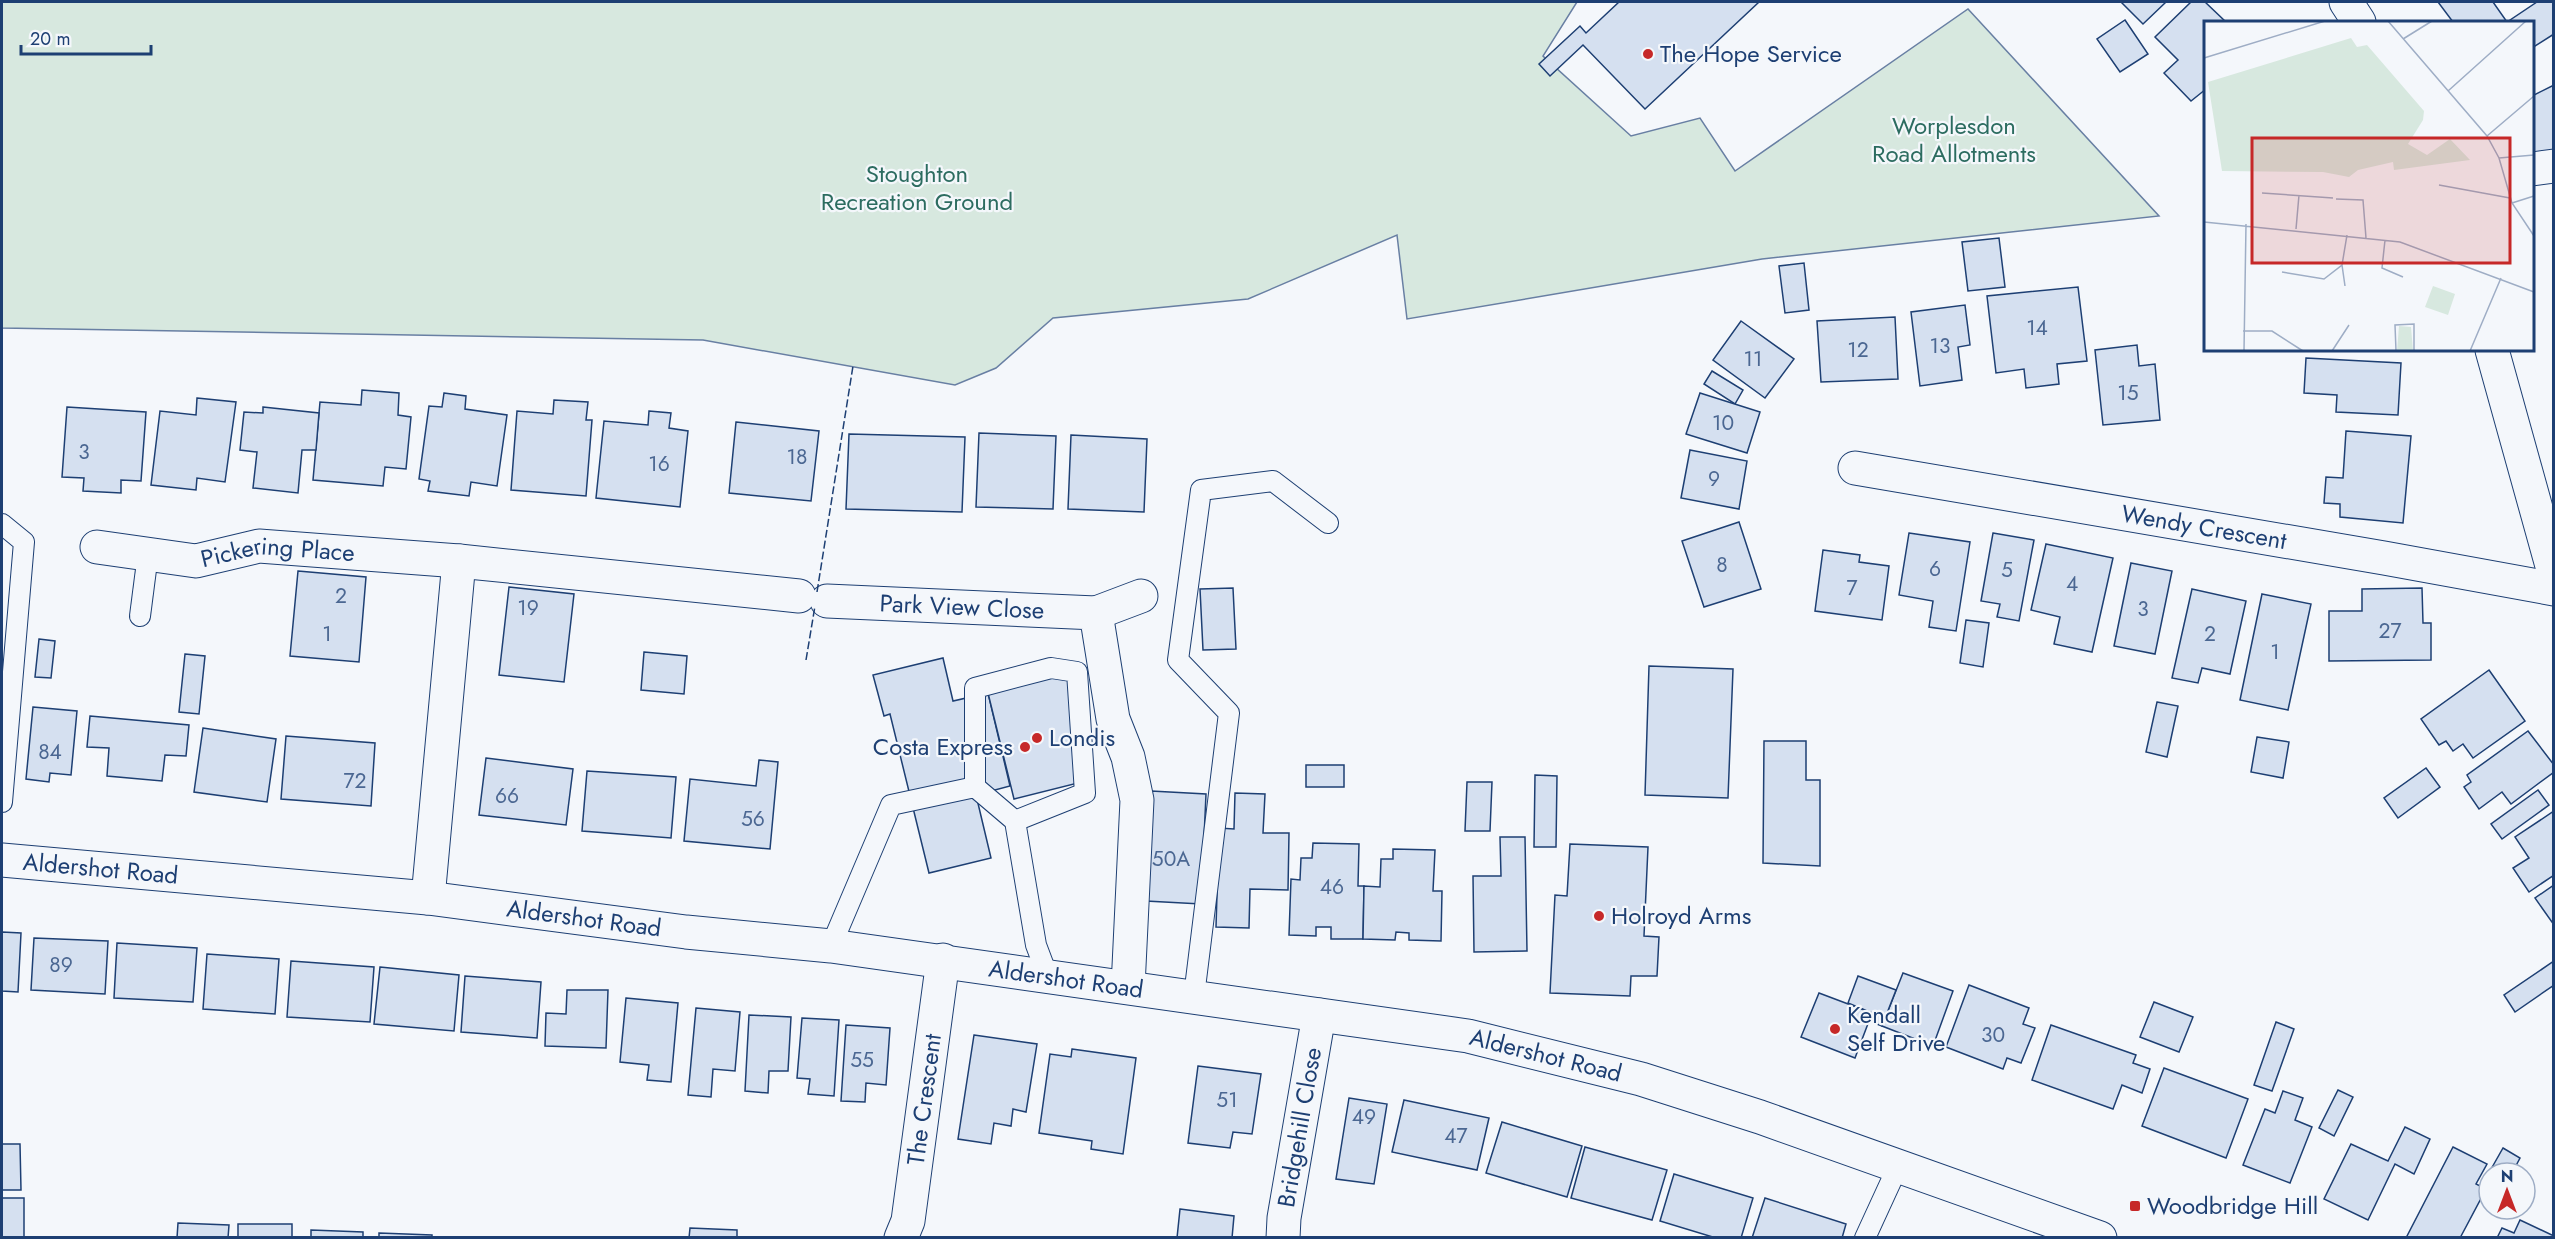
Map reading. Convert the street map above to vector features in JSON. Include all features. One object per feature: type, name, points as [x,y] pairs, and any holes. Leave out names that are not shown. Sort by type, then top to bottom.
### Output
[{"type":"street","points":[[2346,2],[2358,21]]},
{"type":"street","points":[[2534,169],[2553,166]]},
{"type":"street","points":[[2492,351],[2553,573]]},
{"type":"street","name":"Wendy Crescent","points":[[1855,468],[2553,589]]},
{"type":"street","name":"Pickering Place","points":[[97,547],[196,561],[259,546],[459,561],[813,599]]},
{"type":"street","points":[[428,898],[459,561]]},
{"type":"street","name":"Park View Close","points":[[813,599],[1096,613],[1140,596]]},
{"type":"street","points":[[1096,613],[1113,719],[1128,757],[1137,800],[1128,987]]},
{"type":"street","name":"Aldershot Road","points":[[2,860],[428,898],[686,932],[831,946],[943,960],[1468,1036],[1556,1057],[1696,1096],[1899,1164],[2100,1238]]},
{"type":"street","name":"The Crescent","points":[[901,1238],[908,1221],[943,960]]},
{"type":"street","name":"Bridgehill Close","points":[[1284,1238],[1284,1218],[1319,1015]]},
{"type":"lane","points":[[1194,996],[1229,713],[1178,660],[1201,490],[1273,481],[1328,523]]},
{"type":"lane","points":[[2,524],[24,542],[2,802]]},
{"type":"lane","points":[[140,616],[148,554]]},
{"type":"lane","points":[[975,788],[975,688],[1051,668],[1077,672],[1085,793],[1016,821]]},
{"type":"lane","points":[[975,788],[1016,821],[1036,945],[1048,977]]},
{"type":"lane","points":[[831,946],[891,805],[975,788]]},
{"type":"lane","points":[[1865,1238],[1899,1164]]},
{"type":"green space","name":"Stoughton Recreation Ground","points":[[2,2],[1577,2],[1543,56],[1631,136],[1700,118],[1735,171],[1968,9],[2159,216],[1762,259],[1407,319],[1397,235],[1248,299],[1053,318],[996,368],[955,385],[703,340],[2,328]]},
{"type":"building","name":"The Hope Service","points":[[1619,2],[1759,2],[1645,109],[1583,45],[1550,76],[1539,64],[1580,26],[1586,33]]},
{"type":"building","points":[[2121,2],[2166,2],[2143,24]]},
{"type":"building","points":[[2191,2],[2205,2],[2225,21],[2204,21],[2204,91],[2191,101],[2164,73],[2178,60],[2155,37]]},
{"type":"building","points":[[2438,2],[2493,2],[2506,21],[2452,21]]},
{"type":"building","points":[[2537,2],[2553,2],[2554,34],[2534,47],[2534,21],[2508,21]]},
{"type":"building","points":[[2125,20],[2148,54],[2120,72],[2097,39]]},
{"type":"building","points":[[2554,85],[2554,152],[2534,156],[2534,95]]},
{"type":"building","points":[[1999,238],[2005,287],[1968,291],[1962,242]]},
{"type":"building","points":[[1804,263],[1809,310],[1785,313],[1779,266]]},
{"type":"building","points":[[2078,287],[2087,361],[2057,364],[2059,384],[2026,388],[2024,369],[1996,373],[1987,296]]},
{"type":"building","points":[[1965,305],[1970,345],[1958,347],[1962,380],[1920,386],[1911,312]]},
{"type":"building","points":[[1895,317],[1898,379],[1821,382],[1817,321]]},
{"type":"building","points":[[1741,321],[1794,359],[1765,398],[1713,360]]},
{"type":"building","points":[[2137,345],[2139,366],[2155,364],[2160,420],[2103,425],[2095,350]]},
{"type":"building","points":[[2306,358],[2401,363],[2398,415],[2336,412],[2337,395],[2304,393]]},
{"type":"building","points":[[1712,371],[1743,390],[1735,404],[1704,384]]},
{"type":"building","points":[[362,390],[399,393],[398,415],[411,417],[406,469],[385,467],[383,486],[313,480],[320,402],[361,405]]},
{"type":"building","points":[[444,393],[466,396],[465,409],[507,415],[497,486],[471,482],[469,496],[428,491],[430,481],[419,479],[429,406],[442,407]]},
{"type":"building","points":[[1700,393],[1760,412],[1747,453],[1686,434]]},
{"type":"building","points":[[197,398],[236,402],[225,482],[197,478],[196,490],[151,485],[160,411],[196,415]]},
{"type":"building","points":[[554,400],[588,402],[586,420],[592,420],[586,496],[511,490],[517,411],[553,414]]},
{"type":"building","points":[[67,407],[146,412],[141,481],[121,480],[121,493],[83,491],[84,478],[62,477]]},
{"type":"building","points":[[263,407],[319,413],[316,450],[302,450],[298,493],[253,488],[257,452],[240,450],[244,412],[263,413]]},
{"type":"building","points":[[649,411],[671,413],[669,428],[688,431],[680,507],[596,498],[604,421],[648,425]]},
{"type":"building","points":[[736,422],[819,431],[811,501],[729,493]]},
{"type":"building","points":[[2346,431],[2411,436],[2403,523],[2340,517],[2340,504],[2324,503],[2326,477],[2343,478]]},
{"type":"building","points":[[979,433],[1056,436],[1053,509],[976,507]]},
{"type":"building","points":[[849,434],[965,437],[962,512],[846,509]]},
{"type":"building","points":[[1071,435],[1147,439],[1144,512],[1068,509]]},
{"type":"building","points":[[1690,450],[1747,461],[1739,509],[1681,498]]},
{"type":"building","points":[[1739,522],[1761,589],[1704,607],[1682,541]]},
{"type":"building","points":[[1909,533],[1970,542],[1956,631],[1929,627],[1933,601],[1899,595]]},
{"type":"building","points":[[1993,533],[2034,540],[2019,621],[1997,617],[2000,604],[1981,601]]},
{"type":"building","points":[[2046,544],[2113,558],[2092,652],[2054,644],[2060,617],[2031,610]]},
{"type":"building","points":[[1823,550],[1860,555],[1859,562],[1889,566],[1882,620],[1815,611]]},
{"type":"building","points":[[2131,563],[2172,571],[2155,654],[2114,646]]},
{"type":"building","points":[[298,571],[366,577],[359,662],[290,656]]},
{"type":"building","points":[[509,587],[574,594],[564,682],[499,675]]},
{"type":"building","points":[[1233,588],[1236,649],[1203,650],[1200,589]]},
{"type":"building","points":[[2422,588],[2423,623],[2431,623],[2431,660],[2329,661],[2329,611],[2362,611],[2362,589]]},
{"type":"building","points":[[2192,589],[2246,601],[2230,674],[2202,668],[2198,683],[2172,678]]},
{"type":"building","points":[[2262,594],[2311,604],[2288,710],[2240,700]]},
{"type":"building","points":[[1966,620],[1989,623],[1983,667],[1960,663]]},
{"type":"building","points":[[39,639],[55,641],[51,678],[35,677]]},
{"type":"building","points":[[644,652],[687,656],[684,694],[641,690]]},
{"type":"building","points":[[185,654],[205,656],[199,714],[179,712]]},
{"type":"building","points":[[943,658],[953,701],[988,693],[1010,786],[976,795],[991,858],[929,873],[890,714],[884,716],[873,675]]},
{"type":"building","points":[[1649,666],[1733,669],[1728,798],[1645,795]]},
{"type":"building","points":[[2489,670],[2525,721],[2473,758],[2463,744],[2453,751],[2446,741],[2439,745],[2421,719]]},
{"type":"building","name":"Londis","points":[[1052,677],[1072,681],[1078,783],[1014,799],[988,693]]},
{"type":"building","points":[[2157,702],[2178,706],[2167,757],[2146,752]]},
{"type":"building","points":[[33,707],[77,711],[71,775],[50,773],[49,782],[26,779]]},
{"type":"building","points":[[90,716],[189,725],[186,756],[165,755],[162,781],[107,776],[109,748],[87,747]]},
{"type":"building","points":[[203,728],[276,739],[267,802],[194,792]]},
{"type":"building","points":[[2528,731],[2554,765],[2554,772],[2511,804],[2502,792],[2479,809],[2464,787],[2471,782],[2467,775]]},
{"type":"building","points":[[286,736],[375,743],[371,806],[281,799]]},
{"type":"building","points":[[2257,737],[2289,742],[2283,778],[2251,772]]},
{"type":"building","points":[[1764,741],[1806,741],[1806,780],[1820,780],[1820,866],[1763,863]]},
{"type":"building","points":[[486,758],[573,769],[566,825],[479,815]]},
{"type":"building","points":[[759,760],[778,762],[770,849],[684,841],[690,779],[756,786]]},
{"type":"building","points":[[1306,765],[1344,765],[1344,787],[1306,787]]},
{"type":"building","points":[[2426,768],[2440,787],[2398,818],[2384,798]]},
{"type":"building","points":[[587,771],[676,777],[671,838],[582,831]]},
{"type":"building","points":[[1535,775],[1557,776],[1556,847],[1534,847]]},
{"type":"building","points":[[1467,782],[1492,782],[1490,831],[1465,831]]},
{"type":"building","points":[[2538,790],[2549,805],[2502,839],[2491,824]]},
{"type":"building","points":[[1151,791],[1206,794],[1201,904],[1146,901]]},
{"type":"building","points":[[1235,793],[1265,794],[1263,833],[1289,833],[1288,890],[1250,889],[1249,928],[1216,927],[1219,828],[1234,829]]},
{"type":"building","points":[[2554,811],[2554,875],[2529,892],[2513,868],[2529,858],[2515,837]]},
{"type":"building","points":[[1500,837],[1525,837],[1527,951],[1474,952],[1473,876],[1501,876]]},
{"type":"building","points":[[1313,843],[1359,844],[1358,886],[1364,886],[1363,939],[1331,939],[1331,927],[1316,927],[1316,936],[1289,935],[1291,879],[1300,880],[1301,858],[1312,858]]},
{"type":"building","name":"Holroyd Arms","points":[[1570,844],[1648,847],[1644,936],[1659,937],[1657,976],[1631,976],[1630,996],[1550,993],[1555,895],[1567,896]]},
{"type":"building","points":[[1393,849],[1435,850],[1433,891],[1442,891],[1441,941],[1409,940],[1409,933],[1396,932],[1395,940],[1363,939],[1364,886],[1380,887],[1381,859],[1393,859]]},
{"type":"building","points":[[2554,885],[2554,925],[2535,898]]},
{"type":"building","points":[[2,932],[21,933],[18,992],[2,991]]},
{"type":"building","points":[[34,938],[108,941],[105,994],[31,990]]},
{"type":"building","points":[[117,943],[197,948],[193,1002],[114,998]]},
{"type":"building","points":[[207,954],[279,959],[275,1014],[203,1009]]},
{"type":"building","points":[[291,961],[374,967],[370,1022],[287,1017]]},
{"type":"building","points":[[2554,961],[2554,985],[2515,1012],[2504,995]]},
{"type":"building","points":[[380,967],[459,975],[454,1031],[374,1024]]},
{"type":"building","points":[[1903,973],[1953,991],[1933,1046],[1882,1026]]},
{"type":"building","points":[[465,976],[541,982],[537,1038],[461,1032]]},
{"type":"building","points":[[1858,976],[1896,990],[1882,1026],[1869,1021],[1872,1013],[1848,1003]]},
{"type":"building","points":[[1969,985],[2029,1008],[2023,1024],[2035,1028],[2021,1063],[2007,1058],[2003,1069],[1946,1047]]},
{"type":"building","points":[[567,990],[608,990],[606,1048],[545,1046],[546,1013],[566,1014]]},
{"type":"building","name":"Kendall Self Drive","points":[[1819,993],[1872,1013],[1855,1058],[1801,1037]]},
{"type":"building","points":[[626,998],[678,1003],[671,1082],[647,1080],[649,1065],[620,1062]]},
{"type":"building","points":[[2154,1002],[2193,1017],[2179,1052],[2140,1037]]},
{"type":"building","points":[[696,1008],[740,1012],[735,1071],[713,1069],[711,1097],[688,1095]]},
{"type":"building","points":[[749,1015],[791,1017],[788,1071],[769,1071],[768,1093],[745,1091]]},
{"type":"building","points":[[802,1018],[839,1020],[834,1096],[808,1094],[810,1079],[797,1078]]},
{"type":"building","points":[[2276,1022],[2294,1029],[2272,1091],[2254,1085]]},
{"type":"building","points":[[846,1025],[890,1028],[886,1085],[866,1083],[865,1102],[841,1101]]},
{"type":"building","points":[[2051,1025],[2136,1055],[2133,1063],[2150,1069],[2142,1093],[2122,1085],[2113,1109],[2032,1080]]},
{"type":"building","points":[[974,1035],[1037,1044],[1026,1112],[1013,1109],[1011,1126],[994,1123],[991,1144],[958,1139]]},
{"type":"building","points":[[1072,1049],[1136,1058],[1123,1154],[1091,1149],[1092,1141],[1039,1133],[1050,1054],[1071,1057]]},
{"type":"building","points":[[1198,1066],[1261,1074],[1252,1134],[1233,1132],[1230,1148],[1188,1143]]},
{"type":"building","points":[[2164,1068],[2248,1099],[2226,1158],[2142,1126]]},
{"type":"building","points":[[2338,1090],[2353,1097],[2334,1136],[2319,1128]]},
{"type":"building","points":[[2283,1091],[2303,1098],[2295,1120],[2312,1127],[2290,1183],[2243,1165],[2265,1109],[2275,1113]]},
{"type":"building","points":[[1349,1098],[1387,1104],[1374,1184],[1336,1179]]},
{"type":"building","points":[[1404,1100],[1489,1118],[1477,1170],[1392,1152]]},
{"type":"building","points":[[1502,1122],[1582,1146],[1567,1197],[1486,1173]]},
{"type":"building","points":[[2405,1127],[2430,1139],[2414,1174],[2395,1164],[2368,1220],[2324,1199],[2351,1144],[2388,1161]]},
{"type":"building","points":[[2,1144],[20,1144],[21,1190],[2,1190]]},
{"type":"building","points":[[1585,1147],[1667,1170],[1652,1220],[1571,1198]]},
{"type":"building","points":[[2453,1147],[2481,1161],[2477,1161],[2477,1206],[2460,1238],[2406,1238]]},
{"type":"building","points":[[2503,1148],[2520,1158],[2518,1161],[2496,1161]]},
{"type":"building","points":[[1674,1174],[1753,1198],[1741,1238],[1716,1238],[1660,1221]]},
{"type":"building","points":[[2,1198],[24,1198],[24,1238],[2,1238]]},
{"type":"building","points":[[1765,1198],[1846,1224],[1842,1238],[1752,1238]]},
{"type":"building","points":[[1180,1209],[1234,1216],[1232,1238],[1177,1238]]},
{"type":"building","points":[[2520,1221],[2522,1221],[2554,1238],[2497,1238],[2502,1228],[2514,1233]]},
{"type":"building","points":[[178,1223],[229,1225],[228,1238],[177,1238]]},
{"type":"building","points":[[238,1224],[292,1224],[292,1238],[238,1238]]},
{"type":"building","points":[[690,1228],[737,1230],[737,1238],[689,1238]]},
{"type":"building","points":[[311,1230],[363,1232],[363,1238],[311,1238]]},
{"type":"building","points":[[379,1233],[432,1235],[432,1238],[379,1238]]},
{"type":"fence","points":[[817,592],[853,366]]},
{"type":"fence","points":[[806,660],[815,606]]},
{"type":"place","name":"The Hope Service","points":[[1648,54]]},
{"type":"place","name":"Londis","points":[[1037,738]]},
{"type":"place","name":"Costa Express","points":[[1025,747]]},
{"type":"place","name":"Holroyd Arms","points":[[1599,916]]},
{"type":"place","name":"Kendall Self Drive","points":[[1835,1029]]},
{"type":"place","name":"Woodbridge Hill","points":[[2135,1206]]},
{"type":"park label","name":"Worplesdon Road Allotments","points":[[1954,140]]}]
